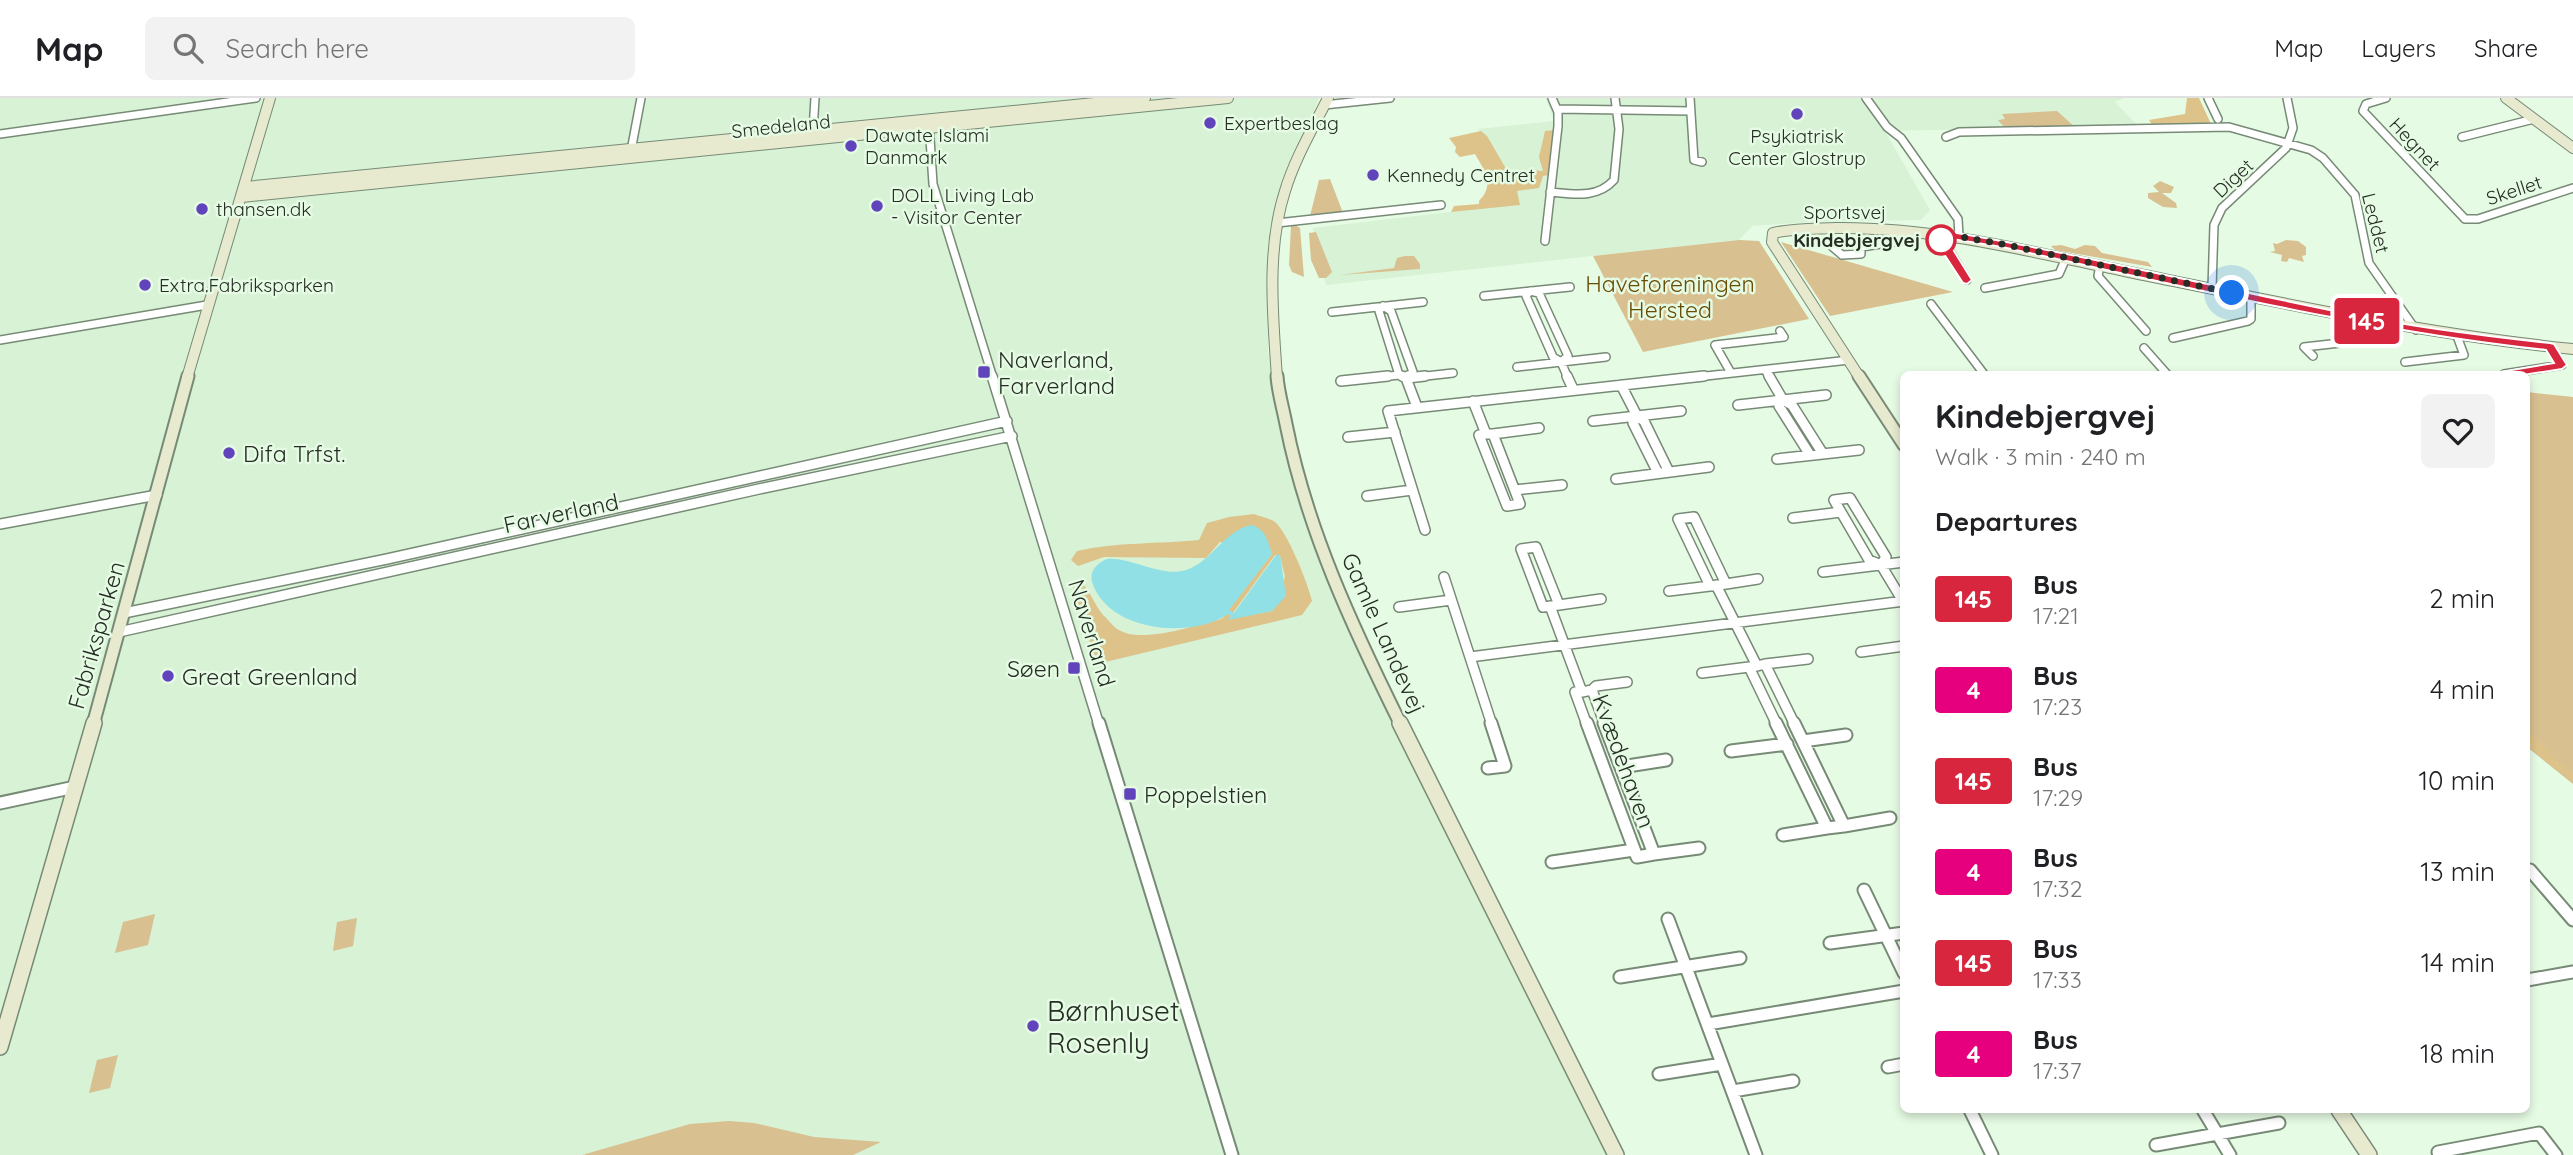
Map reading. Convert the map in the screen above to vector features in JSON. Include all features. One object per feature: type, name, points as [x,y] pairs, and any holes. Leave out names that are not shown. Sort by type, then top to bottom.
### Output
[{"type":"street","points":[[0,135],[256,98]]},
{"type":"street","name":"Fabriksparken","points":[[0,1047],[119,632],[207,305],[244,192],[270,98]]},
{"type":"street","points":[[631,153],[641,98]]},
{"type":"street","points":[[813,131],[814,98]]},
{"type":"street","name":"Smedeland","points":[[244,192],[1143,100],[1228,98]]},
{"type":"street","points":[[1326,102],[1390,98]]},
{"type":"street","points":[[1545,241],[1558,127],[1557,110],[1552,98]]},
{"type":"street","points":[[1550,192],[1604,192],[1610,187],[1614,180],[1619,109],[1615,98]]},
{"type":"street","points":[[1690,98],[1694,160],[1702,162]]},
{"type":"street","points":[[1866,98],[1887,127],[1901,138],[1958,219],[1959,236]]},
{"type":"street","points":[[2208,98],[2218,119]]},
{"type":"street","points":[[2287,98],[2293,128],[2288,143]]},
{"type":"street","name":"Hegnet","points":[[2386,98],[2366,104],[2363,111],[2465,219]]},
{"type":"street","points":[[2505,98],[2573,148]]},
{"type":"street","name":"Gamle Landevej","points":[[1326,102],[1286,184],[1277,223],[1272,331],[1276,377],[1297,479],[1351,625],[1616,1155]]},
{"type":"street","points":[[1557,110],[1691,111]]},
{"type":"street","points":[[2462,137],[2534,119]]},
{"type":"street","name":"Smedeland","points":[[785,138],[813,131],[929,124]]},
{"type":"street","name":"Naverland","points":[[929,124],[933,184],[1232,1155]]},
{"type":"street","name":"Leddet","points":[[1946,137],[1959,132],[2229,127],[2317,153],[2351,188],[2359,204],[2369,263],[2416,330]]},
{"type":"street","name":"Diget","points":[[2212,288],[2213,235],[2218,214],[2282,153],[2288,143]]},
{"type":"street","name":"Skellet","points":[[2465,219],[2478,219],[2573,188]]},
{"type":"street","points":[[1277,223],[1441,205]]},
{"type":"street","name":"Sportsvej","points":[[1849,360],[1772,242],[1773,233],[1789,229],[1858,228],[1939,233],[2416,330],[2573,349]]},
{"type":"street","name":"Sportsvej","points":[[1828,243],[1835,254],[1846,257],[1861,254],[1861,247],[1902,241],[1900,230]]},
{"type":"street","points":[[1939,233],[1967,280]]},
{"type":"street","points":[[1985,288],[2059,274],[2066,258]]},
{"type":"street","points":[[2100,265],[2098,276],[2146,331]]},
{"type":"street","points":[[1484,296],[1570,287]]},
{"type":"street","points":[[1530,291],[1539,293],[1568,356],[1561,362]]},
{"type":"street","points":[[1530,291],[1526,296],[1553,357],[1561,362],[1573,389]]},
{"type":"street","points":[[2173,338],[2248,321],[2251,319],[2251,297]]},
{"type":"street","points":[[1332,312],[1423,302]]},
{"type":"street","points":[[1931,304],[1982,371]]},
{"type":"street","points":[[0,340],[207,305]]},
{"type":"street","points":[[1383,306],[1391,311],[1413,372],[1403,377]]},
{"type":"street","points":[[1383,306],[1378,311],[1417,407]]},
{"type":"street","points":[[2313,356],[2304,347],[2358,341],[2361,337],[2357,319]]},
{"type":"street","points":[[1731,373],[1715,345],[1784,337],[1780,331]]},
{"type":"street","points":[[2405,362],[2464,355],[2458,336]]},
{"type":"street","points":[[2523,371],[2562,365],[2550,346]]},
{"type":"street","points":[[2144,348],[2164,371]]},
{"type":"street","points":[[1517,367],[1606,357]]},
{"type":"street","points":[[1425,530],[1388,411],[1849,360],[1900,434]]},
{"type":"street","points":[[1765,370],[1783,400],[1792,405],[1823,454]]},
{"type":"street","points":[[1340,381],[1453,373]]},
{"type":"street","points":[[1621,385],[1637,416],[1644,421],[1670,472]]},
{"type":"street","points":[[1738,405],[1826,395]]},
{"type":"street","points":[[1783,400],[1780,406],[1810,456]]},
{"type":"street","points":[[1473,401],[1489,434],[1521,504],[1507,506],[1479,435],[1489,434],[1539,428]]},
{"type":"street","points":[[1593,421],[1681,411]]},
{"type":"street","points":[[1637,416],[1633,423],[1658,473]]},
{"type":"street","name":"Farverland","points":[[124,613],[490,536],[1007,421]]},
{"type":"street","points":[[1348,438],[1395,432]]},
{"type":"street","name":"Farverland","points":[[119,632],[622,519],[1012,436]]},
{"type":"street","points":[[1777,459],[1859,450]]},
{"type":"street","points":[[1616,479],[1709,467]]},
{"type":"street","points":[[757,477],[759,489]]},
{"type":"street","points":[[1515,490],[1562,485]]},
{"type":"street","points":[[1367,496],[1412,490]]},
{"type":"street","points":[[0,524],[157,495]]},
{"type":"street","points":[[1881,565],[1886,557],[1850,498],[1834,500],[1869,559],[1881,565],[1900,595]]},
{"type":"street","points":[[621,507],[622,519]]},
{"type":"street","points":[[1793,518],[1841,512]]},
{"type":"street","points":[[1718,585],[1678,519],[1693,517],[1718,585],[1736,624],[1757,666],[1803,741],[1844,826]]},
{"type":"street","points":[[528,527],[528,540]]},
{"type":"street","points":[[490,536],[490,548]]},
{"type":"street","name":"Kvædehaven","points":[[1554,606],[1543,607],[1521,549],[1536,547],[1554,606],[1564,645],[1621,767],[1654,854]]},
{"type":"street","points":[[1823,572],[1900,563]]},
{"type":"street","points":[[307,589],[310,575]]},
{"type":"street","points":[[1444,577],[1505,766],[1488,768]]},
{"type":"street","points":[[1669,591],[1758,579]]},
{"type":"street","points":[[1554,606],[1601,599]]},
{"type":"street","points":[[1399,607],[1451,600]]},
{"type":"street","points":[[1470,657],[1900,602]]},
{"type":"street","points":[[1861,652],[1900,647]]},
{"type":"street","points":[[1702,673],[1808,659]]},
{"type":"street","points":[[1757,666],[1787,744],[1827,828]]},
{"type":"street","name":"Kvædehaven","points":[[1626,682],[1576,692],[1637,857],[1699,848]]},
{"type":"street","points":[[1803,741],[1846,735]]},
{"type":"street","points":[[1731,751],[1787,744]]},
{"type":"street","name":"Kvædehaven","points":[[1621,767],[1666,760]]},
{"type":"street","points":[[0,803],[75,787]]},
{"type":"street","points":[[1783,835],[1890,818]]},
{"type":"street","name":"Kvædehaven","points":[[1552,862],[1634,850]]},
{"type":"street","points":[[2530,870],[2573,920]]},
{"type":"street","points":[[1864,890],[1900,965]]},
{"type":"street","points":[[1668,919],[1756,1155]]},
{"type":"street","points":[[1829,943],[1900,933]]},
{"type":"street","points":[[1620,976],[1740,958]]},
{"type":"street","points":[[2530,979],[2573,972]]},
{"type":"street","points":[[1708,1024],[1900,992]]},
{"type":"street","points":[[1659,1073],[1722,1063]]},
{"type":"street","points":[[1888,1067],[1900,1065]]},
{"type":"street","points":[[1733,1091],[1793,1081]]},
{"type":"street","points":[[1971,1113],[1992,1155]]},
{"type":"street","points":[[2205,1113],[2230,1155]]},
{"type":"street","points":[[2341,1113],[2369,1155]]},
{"type":"street","points":[[2156,1145],[2278,1123]]},
{"type":"street","points":[[2439,1155],[2438,1152],[2539,1133],[2556,1155]]},
{"type":"shaded area","points":[[0,98],[1319,98],[1303,140],[1268,258],[1268,353],[1308,517],[1329,583],[1611,1155],[0,1155]]},
{"type":"shaded area","points":[[1546,98],[2124,98],[2115,102],[2138,126],[1885,131],[1930,210],[1921,220],[1752,226],[1739,240],[1326,285],[1313,228],[1518,204],[1478,129],[1554,121]]},
{"type":"shaded area","points":[[2187,98],[2199,98],[2211,124],[2154,127],[2149,120],[2185,114]]},
{"type":"shaded area","points":[[1555,130],[1549,175],[1543,176],[1539,188],[1517,191],[1520,205],[1451,212],[1454,206],[1479,204],[1487,189],[1487,178],[1475,154],[1460,157],[1449,138],[1481,131],[1487,136],[1509,174],[1543,171],[1539,157],[1545,131]]},
{"type":"shaded area","points":[[1254,514],[1275,522],[1291,547],[1312,601],[1302,615],[1101,663],[1093,652],[1072,583],[1078,579],[1103,615],[1115,627],[1129,634],[1141,635],[1184,629],[1221,619],[1227,614],[1231,615],[1230,619],[1272,611],[1285,577],[1280,556],[1275,555],[1233,613],[1228,610],[1272,554],[1220,542],[1206,558],[1104,557],[1078,566],[1071,560],[1077,551],[1199,540],[1207,523]]},
{"type":"shaded area","points":[[2530,734],[2573,773],[2573,782],[2530,747]]},
{"type":"green space","points":[[2057,111],[2075,127],[2006,129],[1998,120],[2005,119],[2002,114]]},
{"type":"green space","points":[[1330,179],[1343,213],[1310,216],[1319,180]]},
{"type":"green space","points":[[2160,181],[2174,187],[2171,193],[2162,193],[2176,203],[2177,208],[2163,207],[2148,198],[2148,193],[2159,192],[2153,186]]},
{"type":"green space","points":[[1291,226],[1300,228],[1304,277],[1292,272],[1289,265]]},
{"type":"green space","points":[[1316,232],[1332,272],[1326,278],[1319,278],[1311,260],[1309,233]]},
{"type":"green space","name":"Haveforeningen Hersted","points":[[1739,240],[1759,241],[1809,319],[1643,352],[1593,256]]},
{"type":"green space","points":[[2298,241],[2306,247],[2306,255],[2302,256],[2304,262],[2289,258],[2287,262],[2281,261],[2282,255],[2270,252],[2275,251],[2273,243]]},
{"type":"green space","points":[[1781,242],[1953,292],[1830,316]]},
{"type":"green space","points":[[2061,245],[2075,249],[2085,245],[2095,246],[2102,253],[2148,262],[2152,267],[2055,250],[2051,246]]},
{"type":"green space","points":[[1414,256],[1420,269],[1340,275],[1394,268],[1397,258]]},
{"type":"green space","points":[[2530,392],[2573,397],[2573,784],[2530,749]]},
{"type":"green space","points":[[155,914],[148,945],[115,953],[123,922]]},
{"type":"green space","points":[[357,918],[353,946],[333,951],[337,922]]},
{"type":"green space","points":[[118,1055],[110,1088],[89,1093],[97,1060]]},
{"type":"green space","points":[[729,1121],[754,1123],[814,1137],[881,1142],[853,1155],[582,1155],[690,1124]]},
{"type":"water","points":[[1251,525],[1263,532],[1272,554],[1229,610],[1234,613],[1276,555],[1280,555],[1286,596],[1272,611],[1228,620],[1231,616],[1228,614],[1213,622],[1196,626],[1158,627],[1122,616],[1108,606],[1093,584],[1093,571],[1107,559],[1167,571],[1186,570],[1203,561],[1232,534]]},
{"type":"bus line","name":"145","points":[[1967,280],[1939,233],[2416,330],[2550,346],[2562,365],[2523,371]]},
{"type":"place","name":"Psykiatrisk Center Glostrup","points":[[1797,114]]},
{"type":"place","name":"Expertbeslag","points":[[1210,123]]},
{"type":"place","name":"Dawate Islami Danmark","points":[[851,146]]},
{"type":"place","name":"Kennedy Centret","points":[[1373,175]]},
{"type":"place","name":"DOLL Living Lab - Visitor Center","points":[[877,206]]},
{"type":"place","name":"thansen.dk","points":[[202,209]]},
{"type":"place","name":"Kindebjergvej","points":[[1941,240]]},
{"type":"place","name":"Extra.Fabriksparken","points":[[145,285]]},
{"type":"place","name":"Naverland, Farverland","points":[[984,372]]},
{"type":"place","name":"Difa Trfst.","points":[[229,453]]},
{"type":"place","name":"Søen","points":[[1074,668]]},
{"type":"place","name":"Great Greenland","points":[[168,676]]},
{"type":"place","name":"Poppelstien","points":[[1130,794]]},
{"type":"place","name":"Børnhuset Rosenly","points":[[1033,1026]]},
{"type":"route","points":[[1941,240],[1942,242],[1939,233],[1986,240],[2232,293]]}]
